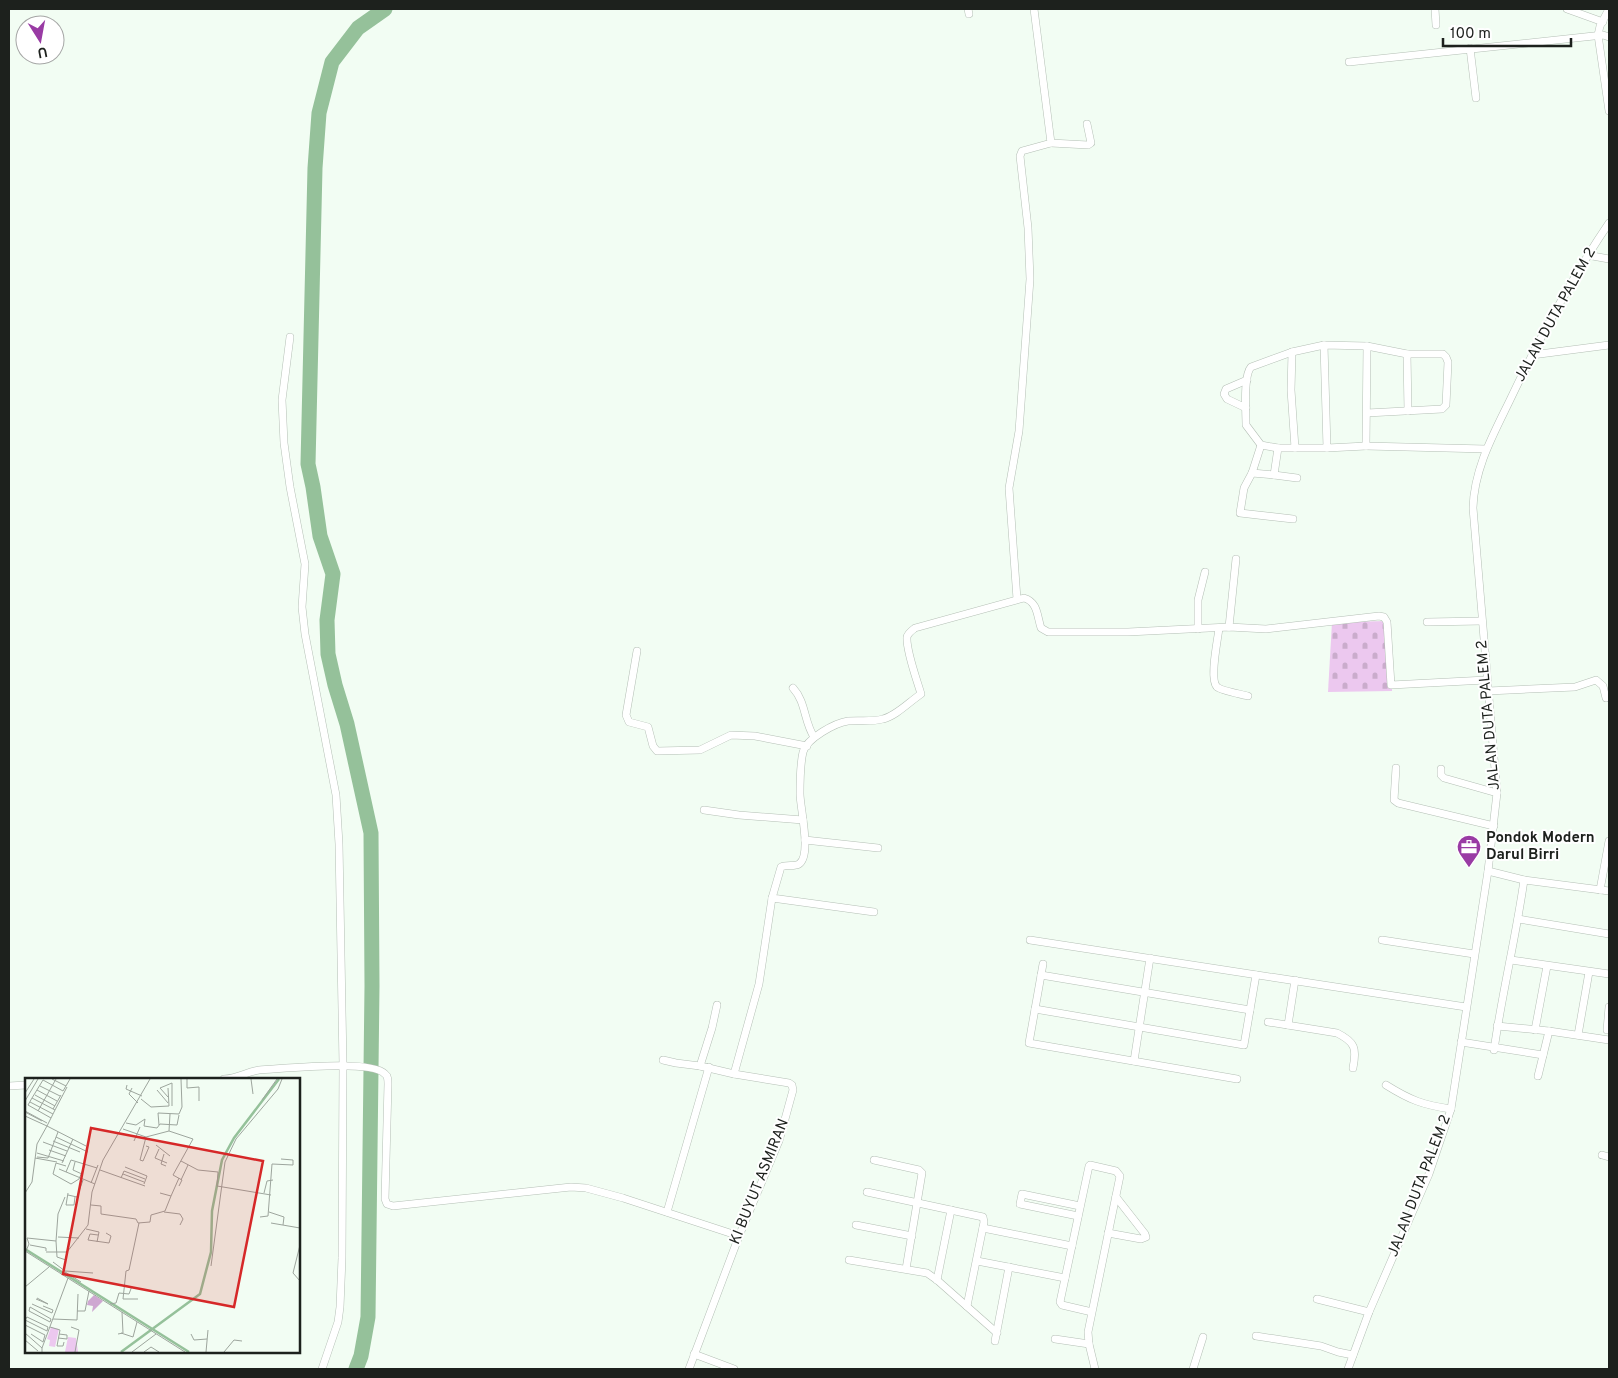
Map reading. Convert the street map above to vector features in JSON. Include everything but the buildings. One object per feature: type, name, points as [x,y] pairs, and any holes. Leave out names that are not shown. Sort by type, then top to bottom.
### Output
[{"type":"street","points":[[1034,9],[1051,143]]},
{"type":"street","points":[[1435,9],[1436,25]]},
{"type":"street","points":[[1567,9],[1603,23]]},
{"type":"street","points":[[1609,9],[1598,36],[1609,111]]},
{"type":"street","points":[[1349,62],[1603,35],[1609,37]]},
{"type":"street","points":[[1470,48],[1476,98]]},
{"type":"street","points":[[1017,599],[1008,488],[1018,431],[1030,279],[1028,228],[1020,156],[1022,151],[1051,143],[1088,145],[1091,143],[1087,124]]},
{"type":"street","name":"JALAN DUTA PALEM 2","points":[[1348,1369],[1369,1312],[1428,1174],[1451,1109],[1488,871],[1497,793],[1486,680],[1473,492],[1486,449],[1532,355],[1588,255],[1609,223]]},
{"type":"street","points":[[1588,255],[1609,259]]},
{"type":"street","points":[[290,337],[282,400],[284,443],[290,487],[305,564],[302,607],[305,634],[336,795],[338,844],[343,1065],[342,1248],[338,1322],[322,1369]]},
{"type":"street","points":[[1324,345],[1327,448]]},
{"type":"street","points":[[1367,412],[1439,410],[1445,406],[1448,362],[1446,357],[1443,354],[1407,354],[1367,346],[1324,345],[1292,352],[1250,366],[1248,370],[1246,425],[1261,445],[1278,448],[1366,446],[1486,449]]},
{"type":"street","points":[[1532,355],[1609,345]]},
{"type":"street","points":[[1366,446],[1367,346]]},
{"type":"street","points":[[1292,352],[1291,390],[1295,448]]},
{"type":"street","points":[[1407,354],[1408,411]]},
{"type":"street","points":[[1246,408],[1227,399],[1224,394],[1226,389],[1247,380]]},
{"type":"street","points":[[1261,445],[1252,474],[1244,488],[1240,513],[1293,519]]},
{"type":"street","points":[[1274,475],[1278,448]]},
{"type":"street","points":[[1252,474],[1298,478]]},
{"type":"street","points":[[1229,627],[1236,559]]},
{"type":"street","points":[[1198,628],[1198,600],[1205,572]]},
{"type":"street","points":[[734,1074],[758,984],[772,898],[781,867],[796,865],[802,861],[805,840],[800,796],[803,752],[814,737],[842,722],[883,719],[921,694],[907,637],[910,631],[915,628],[1024,598],[1031,601],[1037,611],[1041,628],[1048,632],[1128,632],[1229,627],[1266,629],[1374,616],[1384,617],[1388,627],[1391,685],[1486,680]]},
{"type":"street","points":[[1426,622],[1482,621]]},
{"type":"street","points":[[1219,628],[1214,672],[1215,684],[1219,688],[1248,696]]},
{"type":"street","points":[[637,651],[626,715],[629,722],[648,727],[653,746],[657,751],[700,750],[708,748],[731,734],[755,736],[807,746]]},
{"type":"street","points":[[1488,691],[1575,687],[1596,680],[1603,686],[1606,698]]},
{"type":"street","points":[[793,688],[801,700],[814,737]]},
{"type":"street","points":[[1396,768],[1394,800],[1398,804],[1494,826]]},
{"type":"street","points":[[1441,768],[1441,775],[1444,778],[1497,793]]},
{"type":"street","points":[[704,810],[803,820]]},
{"type":"street","points":[[805,840],[878,848]]},
{"type":"street","points":[[1600,890],[1609,841]]},
{"type":"street","points":[[1488,871],[1524,880],[1609,891]]},
{"type":"street","points":[[1494,1049],[1524,880]]},
{"type":"street","points":[[772,898],[874,912]]},
{"type":"street","points":[[1518,919],[1609,934]]},
{"type":"street","points":[[1030,940],[1466,1007]]},
{"type":"street","points":[[1382,940],[1474,954]]},
{"type":"street","points":[[1134,1061],[1150,958]]},
{"type":"street","points":[[1510,960],[1609,974]]},
{"type":"street","points":[[1043,964],[1029,1043],[1237,1079]]},
{"type":"street","points":[[1535,1030],[1548,966]]},
{"type":"street","points":[[1578,1035],[1589,972]]},
{"type":"street","points":[[1041,975],[1250,1010]]},
{"type":"street","points":[[1035,1009],[1244,1045],[1256,975]]},
{"type":"street","points":[[1288,1026],[1294,980]]},
{"type":"street","points":[[700,1066],[717,1005]]},
{"type":"street","points":[[1607,1030],[1609,1011]]},
{"type":"street","points":[[1268,1022],[1336,1033],[1346,1037],[1355,1047],[1356,1054],[1353,1068]]},
{"type":"street","points":[[1497,1026],[1609,1040]]},
{"type":"street","points":[[1538,1076],[1549,1031]]},
{"type":"street","points":[[1461,1042],[1494,1049],[1543,1055]]},
{"type":"street","name":"KI BUYUT ASMIRAN","points":[[663,1060],[789,1083],[794,1090],[779,1142],[739,1236],[689,1369]]},
{"type":"street","points":[[237,1078],[259,1070],[343,1065],[373,1068],[384,1072],[388,1079],[385,1199],[389,1205],[410,1205],[554,1188],[586,1188],[623,1198],[739,1236]]},
{"type":"street","points":[[667,1212],[709,1067]]},
{"type":"street","points":[[9,1086],[25,1085]]},
{"type":"street","points":[[1386,1085],[1408,1099],[1428,1106],[1451,1109]]},
{"type":"street","points":[[874,1160],[921,1171],[906,1269]]},
{"type":"street","points":[[1092,1312],[1061,1304],[1090,1165],[1116,1171],[1120,1179],[1088,1332],[1089,1344],[1096,1369]]},
{"type":"street","points":[[867,1192],[982,1216],[984,1220],[983,1228],[967,1306]]},
{"type":"street","points":[[1078,1216],[1020,1204],[1022,1194],[1080,1206]]},
{"type":"street","points":[[1108,1233],[1141,1239],[1146,1237],[1116,1197]]},
{"type":"street","points":[[937,1280],[951,1210]]},
{"type":"street","points":[[856,1225],[912,1236]]},
{"type":"street","points":[[983,1228],[1072,1246]]},
{"type":"street","points":[[849,1260],[924,1272],[937,1280],[997,1333]]},
{"type":"street","points":[[977,1261],[1065,1278]]},
{"type":"street","points":[[996,1341],[1009,1267]]},
{"type":"street","points":[[1317,1299],[1369,1312]]},
{"type":"street","points":[[1256,1336],[1321,1346],[1353,1355]]},
{"type":"street","points":[[1193,1369],[1203,1337]]},
{"type":"street","points":[[1055,1338],[1089,1344]]},
{"type":"street","points":[[694,1354],[734,1369]]},
{"type":"green space","points":[[1391,621],[1392,691],[1328,692],[1332,622]]},
{"type":"waterway","points":[[356,1369],[361,1356],[368,1317],[372,986],[371,833],[347,724],[328,654],[327,620],[333,574],[320,536],[308,464],[315,168],[319,113],[332,62],[358,28],[385,9]]},
{"type":"place","name":"Pondok Modern Darul Birri","points":[[1469,868]]}]
